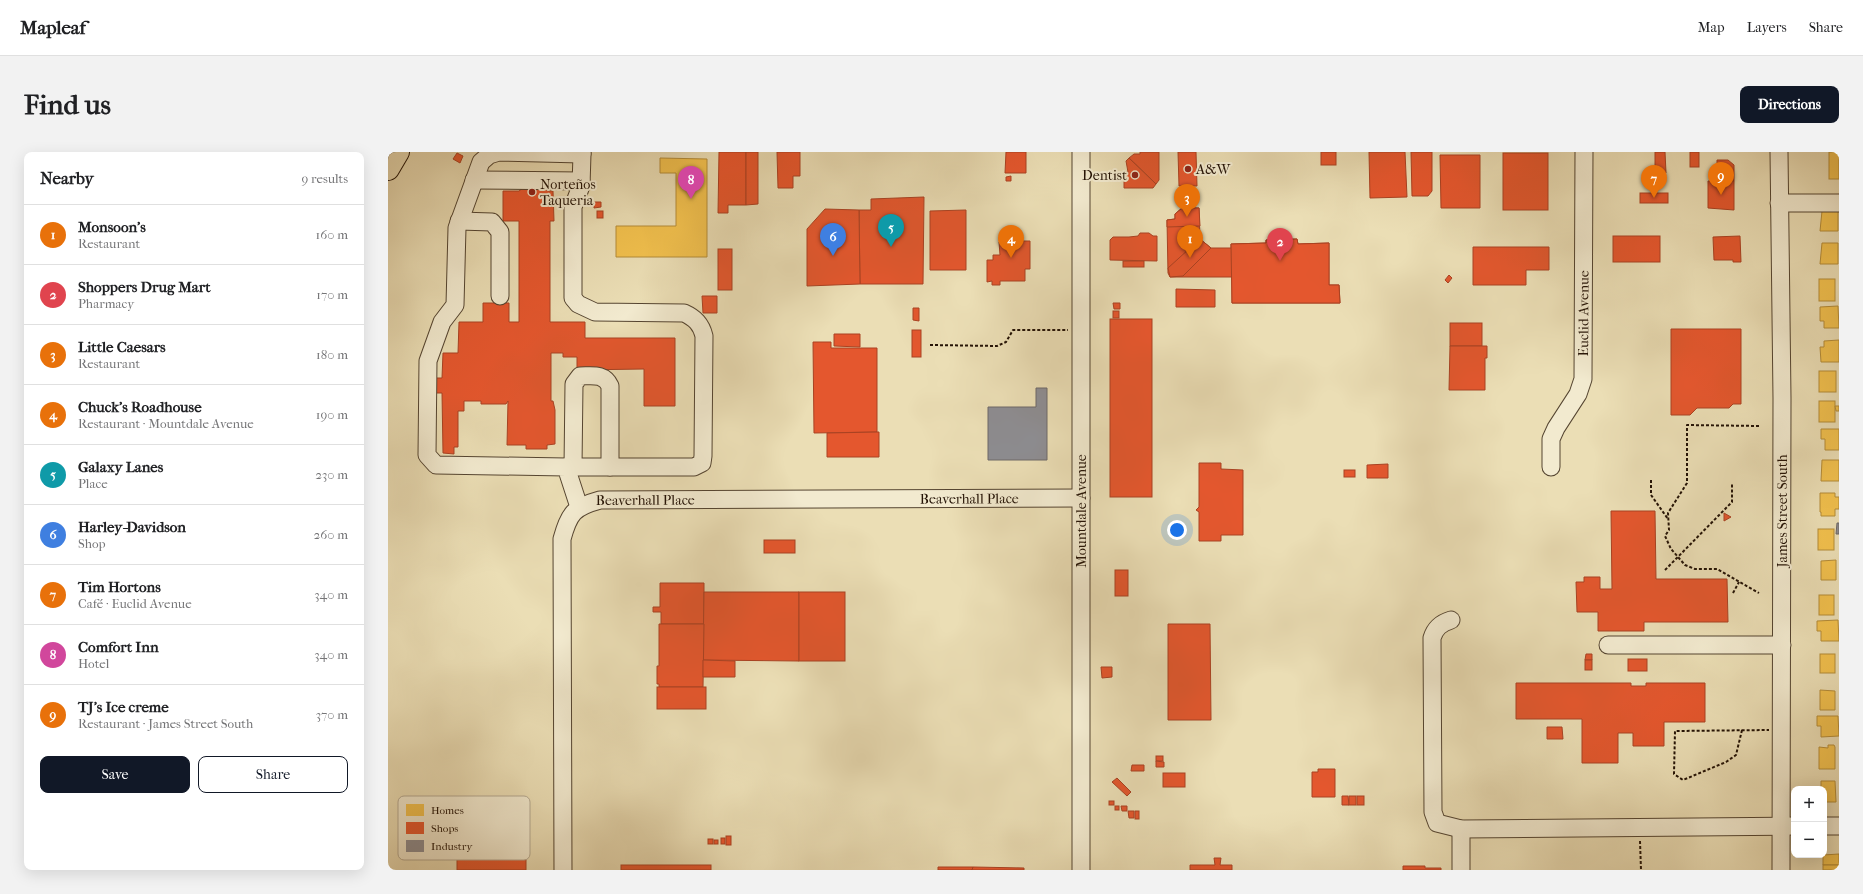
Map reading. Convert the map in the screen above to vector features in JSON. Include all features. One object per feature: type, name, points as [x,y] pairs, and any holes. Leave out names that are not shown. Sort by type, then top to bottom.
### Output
[{"type":"highway","points":[[388,169],[398,152]]},
{"type":"street","points":[[498,152],[582,153],[581,181],[573,207],[573,298],[578,304],[595,312],[684,313],[694,318],[701,326],[704,336],[702,463],[694,467],[436,465],[427,455],[428,361],[442,322],[455,305],[457,228],[474,180],[481,162],[489,155],[498,152]]},
{"type":"street","name":"Mountdale Avenue","points":[[1081,152],[1081,870]]},
{"type":"street","name":"Euclid Avenue","points":[[1551,467],[1551,439],[1556,428],[1578,394],[1583,379],[1584,152]]},
{"type":"street","name":"James Street South","points":[[1779,152],[1782,730],[1788,826],[1781,870]]},
{"type":"street","points":[[474,180],[581,181]]},
{"type":"street","points":[[1779,203],[1839,203]]},
{"type":"street","points":[[460,221],[492,222],[500,232],[500,296]]},
{"type":"street","points":[[579,506],[570,467],[574,384],[580,376],[601,376],[607,380],[610,386],[610,467]]},
{"type":"street","name":"Beaverhall Place","points":[[563,870],[562,539],[566,523],[572,513],[579,506],[600,500],[1081,498]]},
{"type":"street","points":[[1451,620],[1439,626],[1434,632],[1432,638],[1433,812],[1437,823],[1461,828],[1788,826]]},
{"type":"street","points":[[1608,646],[1782,645]]},
{"type":"street","points":[[1827,826],[1839,826]]},
{"type":"street","points":[[1461,828],[1461,870]]},
{"type":"path","points":[[930,345],[997,346],[1006,342],[1013,330],[1081,330]]},
{"type":"path","points":[[1759,426],[1687,425],[1687,483],[1668,513],[1669,530],[1665,536],[1677,557],[1685,565],[1695,569],[1717,569],[1759,593]]},
{"type":"path","points":[[1651,480],[1651,494],[1668,520]]},
{"type":"path","points":[[1666,570],[1732,502],[1732,483]]},
{"type":"path","points":[[1734,593],[1739,582]]},
{"type":"path","points":[[1742,730],[1736,755],[1726,762],[1683,780],[1674,774],[1675,731],[1742,730],[1782,730]]},
{"type":"path","points":[[1640,826],[1641,870]]},
{"type":"building: Homes","points":[[1829,152],[1839,152],[1839,179],[1829,179]]},
{"type":"building: Homes","points":[[660,158],[707,159],[707,257],[616,257],[616,226],[676,226],[676,173],[660,173]]},
{"type":"building: Homes","points":[[1822,211],[1838,211],[1838,231],[1820,231]]},
{"type":"building: Homes","points":[[1822,243],[1838,243],[1838,264],[1820,264]]},
{"type":"building: Homes","points":[[1819,279],[1835,279],[1835,301],[1819,301]]},
{"type":"building: Homes","points":[[1838,306],[1839,328],[1824,328],[1824,321],[1820,321],[1820,307]]},
{"type":"building: Homes","points":[[1839,340],[1839,362],[1821,362],[1820,347],[1824,347],[1824,341]]},
{"type":"building: Homes","points":[[1819,371],[1836,371],[1836,392],[1819,392]]},
{"type":"building: Homes","points":[[1819,401],[1835,401],[1835,422],[1819,422]]},
{"type":"building: Homes","points":[[1835,406],[1839,406],[1839,411],[1836,411]]},
{"type":"building: Homes","points":[[1821,429],[1839,429],[1839,450],[1825,450],[1825,439],[1821,439]]},
{"type":"building: Homes","points":[[1822,460],[1839,460],[1839,481],[1821,481]]},
{"type":"building: Homes","points":[[1820,493],[1835,493],[1835,497],[1839,497],[1839,509],[1835,509],[1835,516],[1821,516]]},
{"type":"building: Homes","points":[[1818,529],[1834,529],[1834,550],[1818,550]]},
{"type":"building: Homes","points":[[1836,560],[1836,580],[1821,580],[1821,561]]},
{"type":"building: Homes","points":[[1819,595],[1834,595],[1834,615],[1819,615]]},
{"type":"building: Homes","points":[[1838,620],[1839,641],[1821,641],[1821,631],[1817,631],[1817,621]]},
{"type":"building: Homes","points":[[1820,654],[1835,654],[1835,673],[1820,673]]},
{"type":"building: Homes","points":[[1820,690],[1835,691],[1835,710],[1820,710]]},
{"type":"building: Homes","points":[[1817,716],[1838,716],[1839,736],[1821,737],[1821,726],[1817,726]]},
{"type":"building: Homes","points":[[1828,745],[1834,745],[1835,747],[1835,769],[1819,769],[1819,747],[1828,748]]},
{"type":"building: Homes","points":[[1821,781],[1835,781],[1836,802],[1827,802],[1827,786],[1821,786]]},
{"type":"building: Homes","points":[[1839,854],[1839,865],[1823,865],[1823,858],[1827,858],[1827,855]]},
{"type":"building: Homes","points":[[1823,865],[1839,865],[1839,870],[1823,870]]},
{"type":"building: Shops","points":[[719,152],[746,152],[746,205],[728,205],[728,213],[718,213]]},
{"type":"building: Shops","points":[[746,152],[758,152],[758,204],[746,205]]},
{"type":"building: Shops","points":[[777,152],[800,152],[800,176],[793,176],[793,188],[778,188]]},
{"type":"building: Shops","points":[[1006,152],[1026,152],[1026,173],[1005,173]]},
{"type":"building: Shops","points":[[1140,152],[1159,152],[1159,180],[1156,184],[1129,158],[1134,154],[1140,154]]},
{"type":"building: Shops","name":"A&W","points":[[1178,152],[1196,152],[1197,186],[1179,186]]},
{"type":"building: Shops","points":[[1321,152],[1336,152],[1336,165],[1321,165]]},
{"type":"building: Shops","points":[[1369,152],[1405,152],[1407,197],[1370,198]]},
{"type":"building: Shops","points":[[1411,152],[1432,152],[1432,191],[1428,196],[1412,196]]},
{"type":"building: Shops","points":[[1655,152],[1665,152],[1666,173],[1655,173]]},
{"type":"building: Shops","points":[[1690,152],[1699,152],[1699,167],[1690,167]]},
{"type":"building: Shops","points":[[457,153],[463,156],[460,163],[453,159]]},
{"type":"building: Shops","points":[[1503,153],[1548,153],[1548,210],[1503,210]]},
{"type":"building: Shops","points":[[1440,155],[1480,155],[1480,208],[1441,208]]},
{"type":"building: Shops","name":"Dentist","points":[[1129,158],[1156,184],[1153,188],[1124,188],[1124,178],[1122,178],[1122,173],[1128,172],[1126,161]]},
{"type":"building: Shops","points":[[1717,160],[1728,160],[1734,165],[1734,181],[1717,181]]},
{"type":"building: Shops","points":[[1011,176],[1011,181],[1006,181],[1006,177]]},
{"type":"building: Shops","points":[[1708,181],[1734,181],[1734,210],[1708,208]]},
{"type":"building: Shops","points":[[524,187],[543,187],[548,191],[553,191],[554,221],[550,221],[550,322],[585,322],[585,338],[675,338],[675,406],[644,406],[644,369],[577,370],[577,357],[563,357],[563,353],[551,353],[551,401],[553,401],[555,410],[555,444],[547,445],[547,449],[526,449],[526,445],[507,445],[508,401],[506,404],[481,404],[481,401],[464,401],[464,411],[458,411],[458,447],[454,447],[454,454],[443,453],[442,393],[436,393],[436,378],[442,378],[443,353],[458,353],[459,322],[483,322],[483,303],[509,303],[509,322],[519,322],[519,221],[503,221],[503,191],[519,191]]},
{"type":"building: Shops","points":[[1640,193],[1668,193],[1668,203],[1640,203]]},
{"type":"building: Shops","points":[[924,197],[923,284],[860,284],[859,210],[871,210],[871,199]]},
{"type":"building: Shops","points":[[594,202],[601,202],[601,207],[594,208]]},
{"type":"building: Shops","points":[[1182,208],[1199,208],[1200,239],[1211,248],[1231,248],[1231,244],[1266,243],[1266,240],[1297,239],[1298,244],[1329,243],[1329,285],[1339,285],[1340,303],[1232,303],[1232,277],[1170,277],[1168,273],[1167,220],[1175,219],[1175,214]]},
{"type":"building: Shops","points":[[1182,208],[1199,208],[1200,226],[1167,227],[1167,220],[1175,219],[1175,214]]},
{"type":"building: Shops","points":[[825,209],[859,210],[860,284],[807,286],[807,229]]},
{"type":"building: Shops","points":[[966,210],[966,270],[930,270],[930,211]]},
{"type":"building: Shops","points":[[597,211],[603,211],[603,218],[597,218]]},
{"type":"building: Shops","points":[[1007,232],[1018,232],[1018,241],[1030,241],[1030,269],[1025,269],[1025,281],[1000,281],[1000,285],[992,285],[992,281],[987,282],[987,260],[993,260],[993,255],[1000,255],[999,242],[1008,242]]},
{"type":"building: Shops","points":[[1140,233],[1149,233],[1153,236],[1157,236],[1157,261],[1110,260],[1110,240],[1113,237],[1138,236]]},
{"type":"building: Shops","points":[[1613,236],[1660,236],[1660,262],[1613,262]]},
{"type":"building: Shops","points":[[1740,236],[1741,262],[1733,262],[1733,260],[1714,260],[1713,237]]},
{"type":"building: Shops","points":[[1200,239],[1211,248],[1183,276],[1170,277],[1168,268]]},
{"type":"building: Shops","points":[[1297,239],[1298,244],[1329,243],[1329,285],[1339,285],[1340,303],[1232,303],[1231,244],[1266,243],[1266,240]]},
{"type":"building: Shops","points":[[1473,247],[1549,247],[1549,270],[1526,270],[1526,285],[1473,285]]},
{"type":"building: Shops","points":[[718,249],[732,249],[732,290],[718,290]]},
{"type":"building: Shops","points":[[1123,261],[1144,261],[1144,267],[1123,267]]},
{"type":"building: Shops","points":[[1449,275],[1452,278],[1448,283],[1445,280]]},
{"type":"building: Shops","points":[[1176,289],[1215,290],[1215,307],[1176,307]]},
{"type":"building: Shops","points":[[702,296],[717,296],[717,313],[703,313]]},
{"type":"building: Shops","points":[[1113,303],[1120,303],[1120,309],[1114,309]]},
{"type":"building: Shops","points":[[913,308],[919,308],[919,321],[913,320]]},
{"type":"building: Shops","points":[[1113,311],[1119,311],[1119,318],[1113,318]]},
{"type":"building: Shops","points":[[1110,319],[1152,319],[1152,497],[1110,497]]},
{"type":"building: Shops","points":[[1450,323],[1482,323],[1482,346],[1450,346]]},
{"type":"building: Shops","points":[[1671,329],[1741,329],[1741,404],[1733,404],[1729,408],[1697,408],[1690,415],[1671,415]]},
{"type":"building: Shops","points":[[912,330],[921,330],[921,357],[912,357]]},
{"type":"building: Shops","points":[[834,334],[860,334],[860,347],[834,346]]},
{"type":"building: Shops","points":[[813,342],[831,342],[831,348],[877,348],[877,432],[814,433]]},
{"type":"building: Shops","points":[[1450,346],[1487,346],[1487,358],[1485,358],[1485,390],[1449,390]]},
{"type":"building: Shops","points":[[879,432],[879,457],[827,457],[827,433]]},
{"type":"building: Shops","points":[[1199,463],[1221,463],[1221,469],[1243,470],[1243,535],[1221,535],[1221,541],[1199,541],[1199,512],[1196,510],[1199,507]]},
{"type":"building: Shops","points":[[1388,464],[1388,478],[1367,478],[1367,465]]},
{"type":"building: Shops","points":[[1344,470],[1355,470],[1355,477],[1344,477]]},
{"type":"building: Shops","points":[[1611,511],[1655,511],[1656,579],[1727,579],[1728,622],[1644,622],[1644,631],[1598,631],[1598,612],[1577,612],[1576,582],[1584,582],[1584,577],[1600,577],[1600,589],[1612,589]]},
{"type":"building: Shops","points":[[1724,513],[1731,517],[1724,521]]},
{"type":"building: Shops","points":[[764,540],[795,540],[795,553],[764,553]]},
{"type":"building: Shops","points":[[1115,570],[1128,570],[1128,596],[1115,596]]},
{"type":"building: Shops","points":[[660,583],[704,583],[704,624],[661,624],[661,612],[653,612],[653,607],[660,607]]},
{"type":"building: Shops","points":[[704,592],[799,592],[799,661],[703,660]]},
{"type":"building: Shops","points":[[799,592],[845,592],[845,661],[799,661]]},
{"type":"building: Shops","points":[[659,624],[704,624],[703,687],[659,687],[659,684],[657,684],[657,666],[659,666]]},
{"type":"building: Shops","points":[[1168,624],[1210,624],[1211,720],[1168,720]]},
{"type":"building: Shops","points":[[1586,654],[1592,654],[1592,660],[1585,660]]},
{"type":"building: Shops","points":[[1628,659],[1647,659],[1647,671],[1628,671]]},
{"type":"building: Shops","points":[[703,660],[735,661],[735,677],[703,677]]},
{"type":"building: Shops","points":[[1585,660],[1592,660],[1592,670],[1585,670]]},
{"type":"building: Shops","points":[[1101,667],[1112,667],[1112,677],[1102,678]]},
{"type":"building: Shops","points":[[1516,683],[1631,683],[1631,686],[1646,686],[1646,683],[1705,683],[1705,722],[1664,722],[1664,746],[1633,746],[1633,733],[1618,733],[1618,763],[1582,763],[1582,719],[1516,719]]},
{"type":"building: Shops","points":[[657,687],[706,687],[706,709],[657,709]]},
{"type":"building: Shops","points":[[1547,727],[1562,727],[1563,739],[1547,739]]},
{"type":"building: Shops","points":[[1156,756],[1163,756],[1163,761],[1156,761]]},
{"type":"building: Shops","points":[[1156,761],[1164,762],[1164,767],[1156,767]]},
{"type":"building: Shops","points":[[1132,765],[1144,765],[1144,771],[1131,771]]},
{"type":"building: Shops","points":[[1318,769],[1335,769],[1335,797],[1312,797],[1312,772],[1318,772]]},
{"type":"building: Shops","points":[[1163,773],[1185,773],[1185,787],[1163,787]]},
{"type":"building: Shops","points":[[1117,778],[1131,792],[1127,796],[1112,782]]},
{"type":"building: Shops","points":[[1342,796],[1348,796],[1349,805],[1342,805]]},
{"type":"building: Shops","points":[[1349,796],[1356,796],[1356,805],[1349,805]]},
{"type":"building: Shops","points":[[1357,796],[1364,796],[1364,805],[1357,805]]},
{"type":"building: Shops","points":[[1109,801],[1114,801],[1114,805],[1109,805]]},
{"type":"building: Shops","points":[[1115,806],[1119,806],[1119,810],[1115,810]]},
{"type":"building: Shops","points":[[1121,806],[1127,806],[1127,811],[1122,811]]},
{"type":"building: Shops","points":[[1128,811],[1134,811],[1134,818],[1129,818]]},
{"type":"building: Shops","points":[[1135,811],[1139,811],[1139,819],[1135,819]]},
{"type":"building: Shops","points":[[726,836],[731,836],[731,845],[726,845]]},
{"type":"building: Shops","points":[[721,838],[725,838],[725,844],[721,844]]},
{"type":"building: Shops","points":[[708,839],[713,839],[713,844],[708,844]]},
{"type":"building: Shops","points":[[714,840],[718,840],[718,844],[714,844]]},
{"type":"building: Shops","points":[[1214,858],[1221,858],[1220,865],[1232,865],[1232,870],[1190,870],[1190,865],[1215,865]]},
{"type":"building: Shops","points":[[457,860],[526,860],[526,870],[457,870]]},
{"type":"building: Shops","points":[[621,865],[711,865],[711,870],[621,870]]},
{"type":"building: Shops","points":[[1403,866],[1425,866],[1425,868],[1441,868],[1441,870],[1403,870]]},
{"type":"building: Shops","points":[[938,867],[973,867],[972,870],[938,870]]},
{"type":"building: Shops","points":[[973,867],[1024,868],[1024,870],[972,870]]},
{"type":"building: Industry","points":[[1036,388],[1047,388],[1047,460],[988,460],[988,407],[1036,407]]},
{"type":"building: Industry","points":[[1837,523],[1839,523],[1839,534],[1836,534]]},
{"type":"place","name":"A&W","points":[[1188,169]]},
{"type":"place","name":"Dentist","points":[[1135,175]]},
{"type":"place","name":"Norteños Taqueria","points":[[532,192]]},
{"type":"place","name":"TJ's Ice creme","points":[[1721,195]]},
{"type":"place","name":"Tim Hortons","points":[[1654,198]]},
{"type":"place","name":"Comfort Inn","points":[[691,199]]},
{"type":"place","name":"Little Caesars","points":[[1187,217]]},
{"type":"place","name":"Galaxy Lanes","points":[[891,247]]},
{"type":"place","name":"Harley-Davidson","points":[[833,256]]},
{"type":"place","name":"Chuck's Roadhouse","points":[[1011,258]]},
{"type":"place","name":"Monsoon's","points":[[1190,258]]},
{"type":"place","name":"Shoppers Drug Mart","points":[[1280,261]]}]
